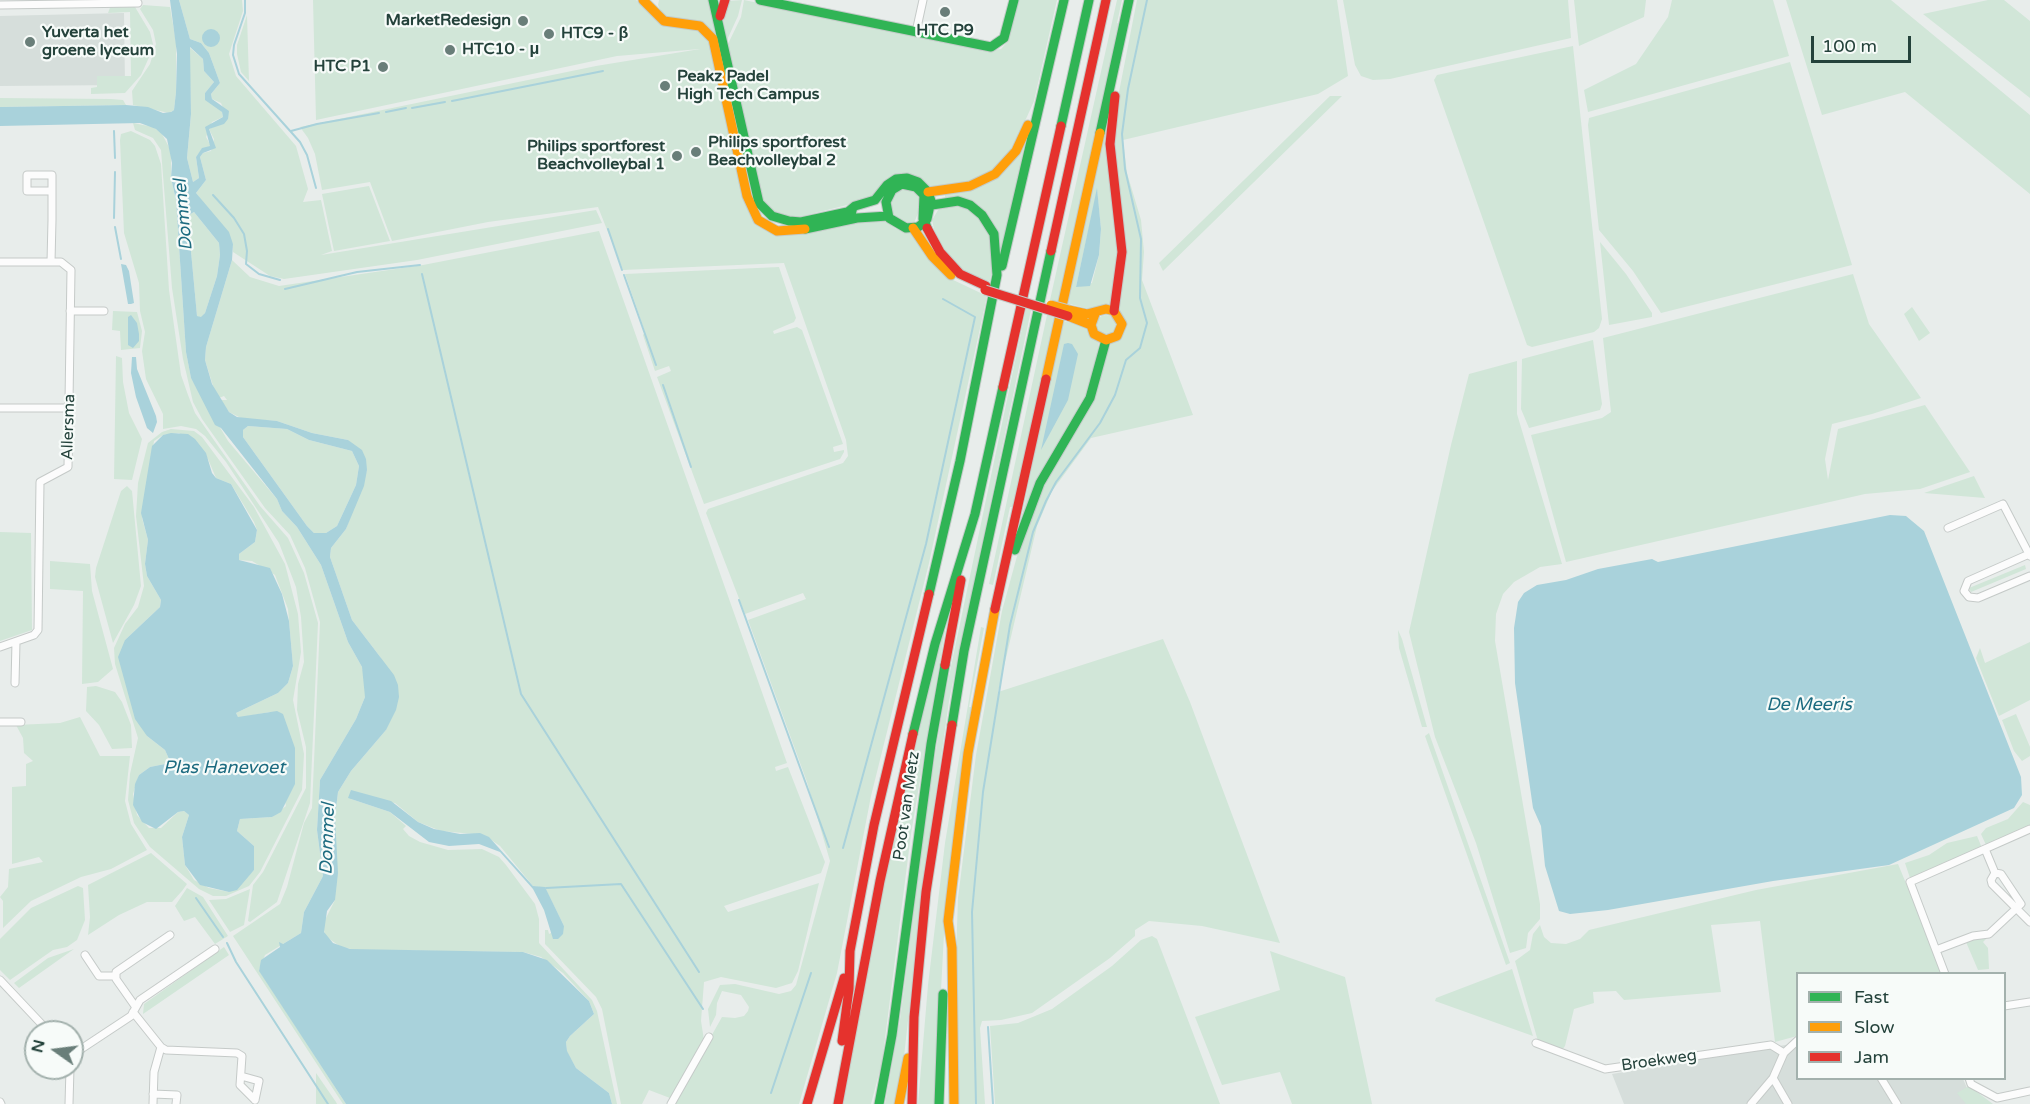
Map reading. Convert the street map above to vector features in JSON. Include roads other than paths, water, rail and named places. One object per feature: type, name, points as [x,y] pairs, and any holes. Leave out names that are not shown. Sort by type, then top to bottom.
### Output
[{"type":"main road","points":[[643,0],[664,21],[700,26],[713,39],[747,196],[758,220],[777,231],[789,232],[857,218],[888,216]]},
{"type":"main road","points":[[655,11],[656,0]]},
{"type":"main road","points":[[713,0],[753,185],[759,203],[772,216],[795,222],[849,211],[883,198]]},
{"type":"main road","points":[[720,24],[724,0]]},
{"type":"main road","points":[[760,0],[996,46],[1004,38],[1014,0]]},
{"type":"main road","points":[[982,352],[1064,0]]},
{"type":"main road","points":[[838,1104],[880,881],[909,752],[935,644],[975,514],[1089,0]]},
{"type":"main road","points":[[899,1104],[914,1017],[927,882],[964,651],[1106,0]]},
{"type":"main road","points":[[939,1104],[948,921],[961,800],[985,657],[1129,0]]},
{"type":"main road","points":[[1114,311],[1122,252],[1110,144],[1122,29]]},
{"type":"main road","points":[[925,192],[946,192],[970,186],[1002,168],[1022,140],[1043,70],[1048,64]]},
{"type":"main road","points":[[902,178],[918,182],[932,204],[925,222],[913,228],[897,226],[888,216],[883,198],[887,185],[902,178]]},
{"type":"main road","points":[[925,192],[925,222],[948,265],[985,288]]},
{"type":"main road","points":[[807,1104],[826,1046],[850,951],[888,756],[960,462],[997,275],[994,234],[986,219],[970,205],[952,201],[932,204]]},
{"type":"main road","points":[[913,228],[942,267],[964,283],[1068,313],[1091,325]]},
{"type":"main road","points":[[1068,313],[1095,314],[1103,310],[1114,311],[1120,318],[1122,327],[1117,336],[1106,340],[1094,334],[1091,325],[1095,314]]},
{"type":"main road","points":[[998,593],[1040,483],[1090,398],[1106,340]]},
{"type":"main road","name":"Poot van Metz","points":[[879,1104],[890,1053],[931,744],[975,514]]},
{"type":"main road","points":[[948,921],[952,948],[954,1104]]},
{"type":"main road","points":[[832,1104],[849,989],[850,951]]},
{"type":"main road","points":[[912,1104],[914,1017]]},
{"type":"street","points":[[916,32],[922,0]]},
{"type":"street","points":[[0,5],[138,3]]},
{"type":"street","points":[[0,262],[51,262],[52,191]]},
{"type":"street","name":"Allersma","points":[[16,642],[34,635],[38,630],[40,482],[68,467],[71,270],[67,265],[51,262]]},
{"type":"street","points":[[70,311],[104,311]]},
{"type":"street","points":[[2,408],[70,408]]},
{"type":"street","points":[[1948,528],[2003,504],[2030,555],[1968,581],[1964,591],[1969,597],[1978,598],[2030,576]]},
{"type":"street","points":[[0,647],[16,642],[15,683]]},
{"type":"street","points":[[0,722],[21,722]]},
{"type":"street","points":[[1944,972],[1910,882],[2030,829]]},
{"type":"street","points":[[1985,849],[1995,873],[1992,884],[2029,919]]},
{"type":"street","points":[[1936,950],[1973,936],[1989,934],[2021,904],[2001,874],[1995,873]]},
{"type":"street","points":[[170,935],[117,970],[115,976],[134,1009],[161,1047],[237,1053],[242,1056],[241,1076]]},
{"type":"street","points":[[84,1047],[131,1016],[134,1009],[215,949]]},
{"type":"street","points":[[85,955],[99,976],[115,976]]},
{"type":"street","points":[[0,980],[38,1020]]},
{"type":"street","points":[[2006,1006],[2030,1002]]},
{"type":"street","points":[[671,1104],[709,1038]]},
{"type":"street","points":[[1751,1104],[1773,1078],[1784,1053],[1796,1041]]},
{"type":"street","name":"Broekweg","points":[[1536,1043],[1605,1069],[1771,1045],[1784,1053]]},
{"type":"street","points":[[153,1104],[154,1072],[161,1047]]},
{"type":"street","points":[[1773,1078],[1788,1104]]},
{"type":"street","points":[[69,1104],[70,1080]]},
{"type":"street","points":[[1882,1080],[1898,1104]]},
{"type":"street","points":[[1970,1080],[1971,1084],[1996,1098],[2030,1091]]},
{"type":"street","points":[[153,1094],[177,1095],[176,1104]]},
{"type":"water","name":"Dommel","points":[[170,0],[179,0],[190,39],[201,43],[209,53],[220,83],[211,94],[212,99],[229,111],[228,119],[224,124],[209,129],[216,148],[203,153],[200,157],[206,180],[196,193],[229,232],[233,244],[232,260],[206,347],[205,360],[212,384],[229,412],[237,417],[277,421],[312,433],[348,440],[362,450],[366,459],[367,470],[364,486],[346,529],[331,548],[330,557],[352,620],[394,675],[399,697],[396,710],[386,730],[351,771],[338,792],[335,817],[338,873],[335,900],[327,911],[324,932],[333,943],[350,949],[523,952],[547,960],[589,1001],[594,1014],[570,1036],[566,1042],[567,1051],[576,1068],[609,1093],[612,1104],[346,1104],[259,971],[261,960],[280,947],[279,942],[283,944],[301,933],[304,912],[323,876],[317,830],[320,780],[356,719],[365,697],[362,667],[348,642],[321,565],[297,527],[282,511],[277,499],[221,428],[215,425],[191,378],[186,352],[176,200],[167,139],[156,129],[140,123],[0,126],[0,107],[126,105],[148,107],[163,113],[171,112],[174,110],[176,92],[177,54]],"holes":[[[190,47],[203,59],[204,71],[214,82],[205,93],[205,100],[222,112],[223,117],[205,127],[210,146],[202,148],[196,157],[199,178],[193,182],[187,158],[191,114]],[[194,212],[219,243],[217,276],[205,313],[201,317],[197,316],[189,215]],[[248,426],[287,429],[309,440],[352,451],[359,466],[356,485],[337,526],[326,533],[314,533],[307,526],[243,437],[243,430]]]},
{"type":"water","points":[[211,29],[217,32],[220,38],[217,44],[211,47],[205,44],[202,38],[205,32]]},
{"type":"water","points":[[1097,188],[1101,229],[1099,255],[1090,286],[1076,287]]},
{"type":"water","points":[[121,264],[126,265],[129,271],[134,303],[131,304],[128,304]]},
{"type":"water","points":[[131,315],[137,323],[139,334],[139,341],[133,348],[128,345],[128,317]]},
{"type":"water","points":[[1064,344],[1072,344],[1078,354],[1068,400],[1041,450]]},
{"type":"water","points":[[132,357],[136,357],[137,369],[156,416],[157,422],[153,433],[147,428],[136,397],[131,373]]},
{"type":"water","name":"Plas Hanevoet","points":[[188,434],[195,439],[206,453],[212,473],[216,478],[231,484],[257,530],[255,542],[239,554],[239,560],[270,568],[282,594],[289,621],[293,666],[288,683],[278,693],[236,713],[238,717],[277,711],[283,714],[295,748],[295,784],[281,812],[272,817],[240,819],[237,831],[254,846],[254,870],[237,890],[229,892],[200,885],[185,865],[182,837],[189,815],[184,811],[178,812],[156,829],[142,822],[133,805],[135,784],[139,775],[150,767],[165,764],[169,759],[165,750],[147,736],[135,719],[118,657],[125,640],[160,607],[161,600],[147,576],[145,564],[148,540],[141,513],[152,446],[163,435]]},
{"type":"water","name":"De Meeris","points":[[1890,515],[1906,516],[1924,531],[2021,777],[2022,795],[2014,808],[1889,865],[1773,881],[1608,910],[1570,914],[1559,911],[1545,866],[1541,826],[1533,808],[1515,683],[1514,628],[1518,602],[1524,593],[1537,585],[1566,580],[1598,569],[1652,559],[1658,562]]},
{"type":"water","points":[[351,790],[391,801],[418,822],[434,829],[460,834],[480,833],[489,837],[533,886],[545,887],[564,926],[563,934],[558,939],[553,939],[544,910],[533,889],[500,852],[479,844],[449,846],[429,842],[390,812],[348,798]]},
{"type":"waterway","points":[[245,0],[245,13],[233,55],[239,74],[300,142],[307,155],[316,188]]},
{"type":"waterway","points":[[976,1104],[972,912],[983,792],[1010,625],[1033,532],[1046,501],[1056,482],[1100,423],[1115,395],[1126,360],[1140,348],[1147,323],[1140,298],[1141,239],[1125,169],[1122,134],[1128,89],[1147,0]]},
{"type":"waterway","points":[[452,101],[603,71]]},
{"type":"waterway","points":[[412,108],[445,102]]},
{"type":"waterway","points":[[386,112],[406,108]]},
{"type":"waterway","points":[[291,131],[379,113]]},
{"type":"waterway","points":[[114,131],[115,158]]},
{"type":"waterway","points":[[114,218],[115,172]]},
{"type":"waterway","points":[[213,195],[234,218],[244,234],[247,251],[246,264],[259,274],[280,280]]},
{"type":"waterway","points":[[115,227],[121,259]]},
{"type":"waterway","points":[[608,229],[622,270]]},
{"type":"waterway","points":[[285,289],[357,272],[420,265]]},
{"type":"waterway","points":[[422,274],[521,694],[699,972]]},
{"type":"waterway","points":[[624,275],[656,365]]},
{"type":"waterway","points":[[843,848],[926,544],[975,317],[943,299]]},
{"type":"waterway","points":[[663,385],[691,467]]},
{"type":"waterway","points":[[739,600],[829,847]]},
{"type":"waterway","points":[[546,888],[621,884],[703,1009]]},
{"type":"waterway","points":[[196,898],[223,937]]},
{"type":"waterway","points":[[227,943],[236,962],[328,1104]]},
{"type":"waterway","points":[[771,1093],[811,973]]},
{"type":"waterway","points":[[988,1027],[993,1104]]},
{"type":"place","name":"HTC P9","points":[[945,12]]},
{"type":"place","name":"MarketRedesign","points":[[523,21]]},
{"type":"place","name":"HTC9 - β","points":[[549,34]]},
{"type":"place","name":"Yuverta het groene lyceum","points":[[30,42]]},
{"type":"place","name":"HTC10 - μ","points":[[450,50]]},
{"type":"place","name":"HTC P1","points":[[383,67]]},
{"type":"place","name":"Peakz Padel High Tech Campus","points":[[665,86]]},
{"type":"place","name":"Philips sportforest Beachvolleybal 2","points":[[696,152]]},
{"type":"place","name":"Philips sportforest Beachvolleybal 1","points":[[677,156]]}]
